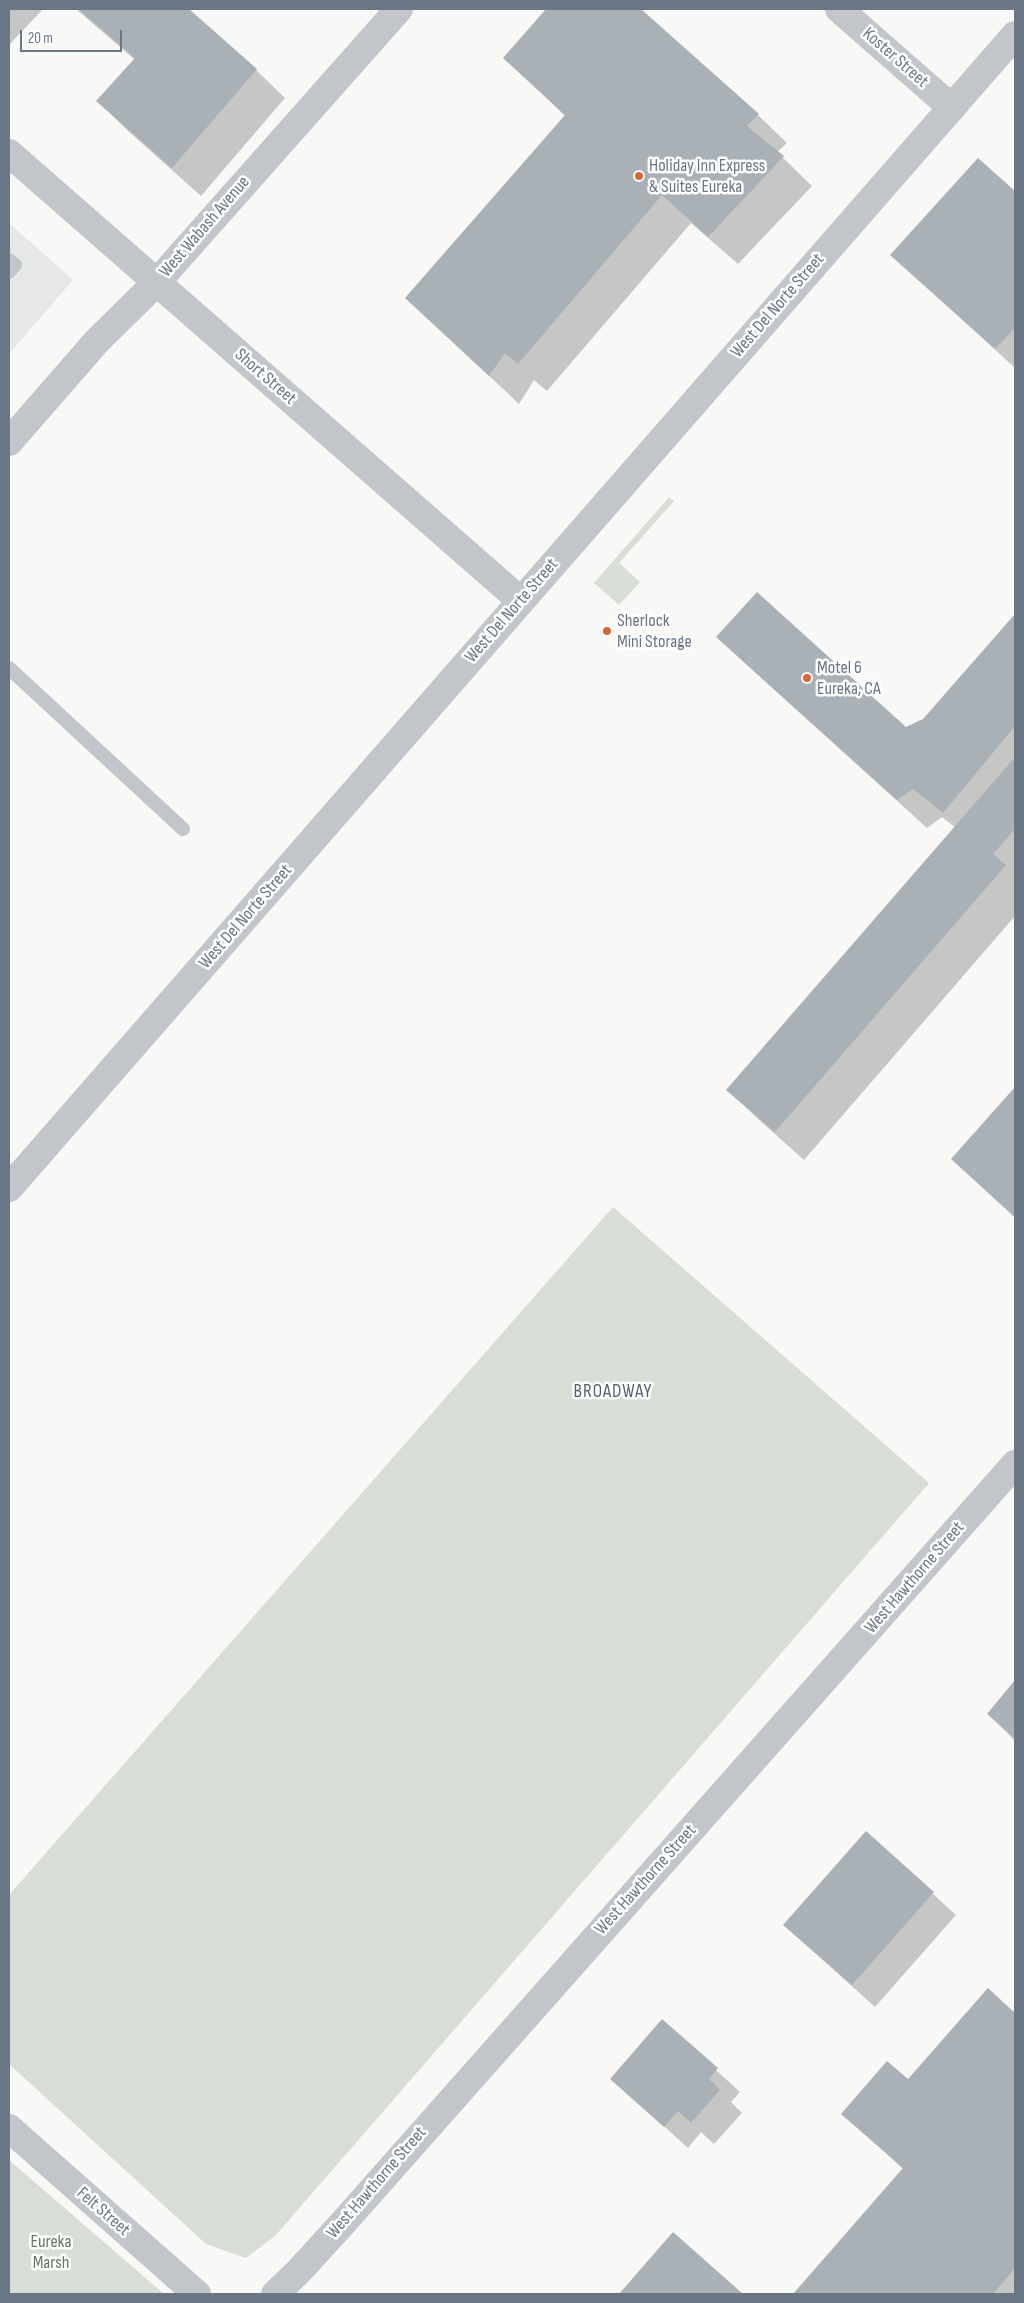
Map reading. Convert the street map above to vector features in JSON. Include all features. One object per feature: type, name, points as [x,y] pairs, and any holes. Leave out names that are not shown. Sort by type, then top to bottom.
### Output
[{"type":"street","name":"West Wabash Avenue","points":[[12,431],[97,341],[157,282],[399,9]]},
{"type":"street","name":"Koster Street","points":[[839,9],[952,108]]},
{"type":"street","name":"West Del Norte Street","points":[[9,1188],[1015,35]]},
{"type":"street","name":"Short Street","points":[[9,153],[521,601]]},
{"type":"street","name":"West Hawthorne Street","points":[[275,2294],[299,2272],[336,2231],[1015,1464]]},
{"type":"street","name":"Felt Street","points":[[9,2128],[198,2294]]},
{"type":"lane","points":[[9,260],[15,265],[9,272]]},
{"type":"lane","points":[[9,668],[183,829]]},
{"type":"shaded area","points":[[9,223],[73,280],[9,354]]},
{"type":"green space","points":[[669,497],[674,501],[619,563],[640,582],[619,605],[594,583]]},
{"type":"green space","points":[[613,1207],[929,1483],[275,2236],[246,2258],[206,2244],[9,2064],[9,1895]]},
{"type":"green space","name":"Eureka Marsh","points":[[9,2160],[164,2294],[9,2294]]},
{"type":"building","points":[[78,9],[189,9],[257,69],[172,168],[96,101],[135,58]]},
{"type":"building","name":"Holiday Inn Express & Suites Eureka","points":[[546,9],[641,9],[759,114],[747,126],[784,156],[708,237],[662,195],[518,364],[505,353],[489,376],[405,298],[565,115],[503,58]]},
{"type":"building","points":[[978,158],[1015,191],[1015,328],[995,349],[890,255]]},
{"type":"building","name":"Motel 6 Eureka, CA","points":[[757,592],[906,727],[923,719],[1015,614],[1015,726],[943,813],[913,789],[897,800],[716,637]]},
{"type":"building","points":[[1015,757],[1015,829],[993,854],[1006,865],[775,1132],[726,1090]]},
{"type":"building","points":[[1015,1087],[1015,1217],[951,1159]]},
{"type":"building","points":[[1015,1680],[1015,1738],[987,1714]]},
{"type":"building","points":[[866,1831],[934,1892],[852,1985],[783,1925]]},
{"type":"building","points":[[988,1988],[1015,2013],[1015,2268],[993,2294],[793,2294],[903,2168],[841,2114],[887,2061],[908,2079]]},
{"type":"building","points":[[662,2019],[718,2068],[709,2079],[720,2090],[691,2123],[678,2111],[664,2127],[610,2079]]},
{"type":"building","points":[[673,2232],[743,2294],[619,2294]]},
{"type":"place","name":"Holiday Inn Express & Suites Eureka","points":[[639,176]]},
{"type":"place","name":"Sherlock Mini Storage","points":[[607,631]]},
{"type":"place","name":"Motel 6 Eureka, CA","points":[[807,678]]},
{"type":"district","name":"BROADWAY","points":[[613,1392]]}]
